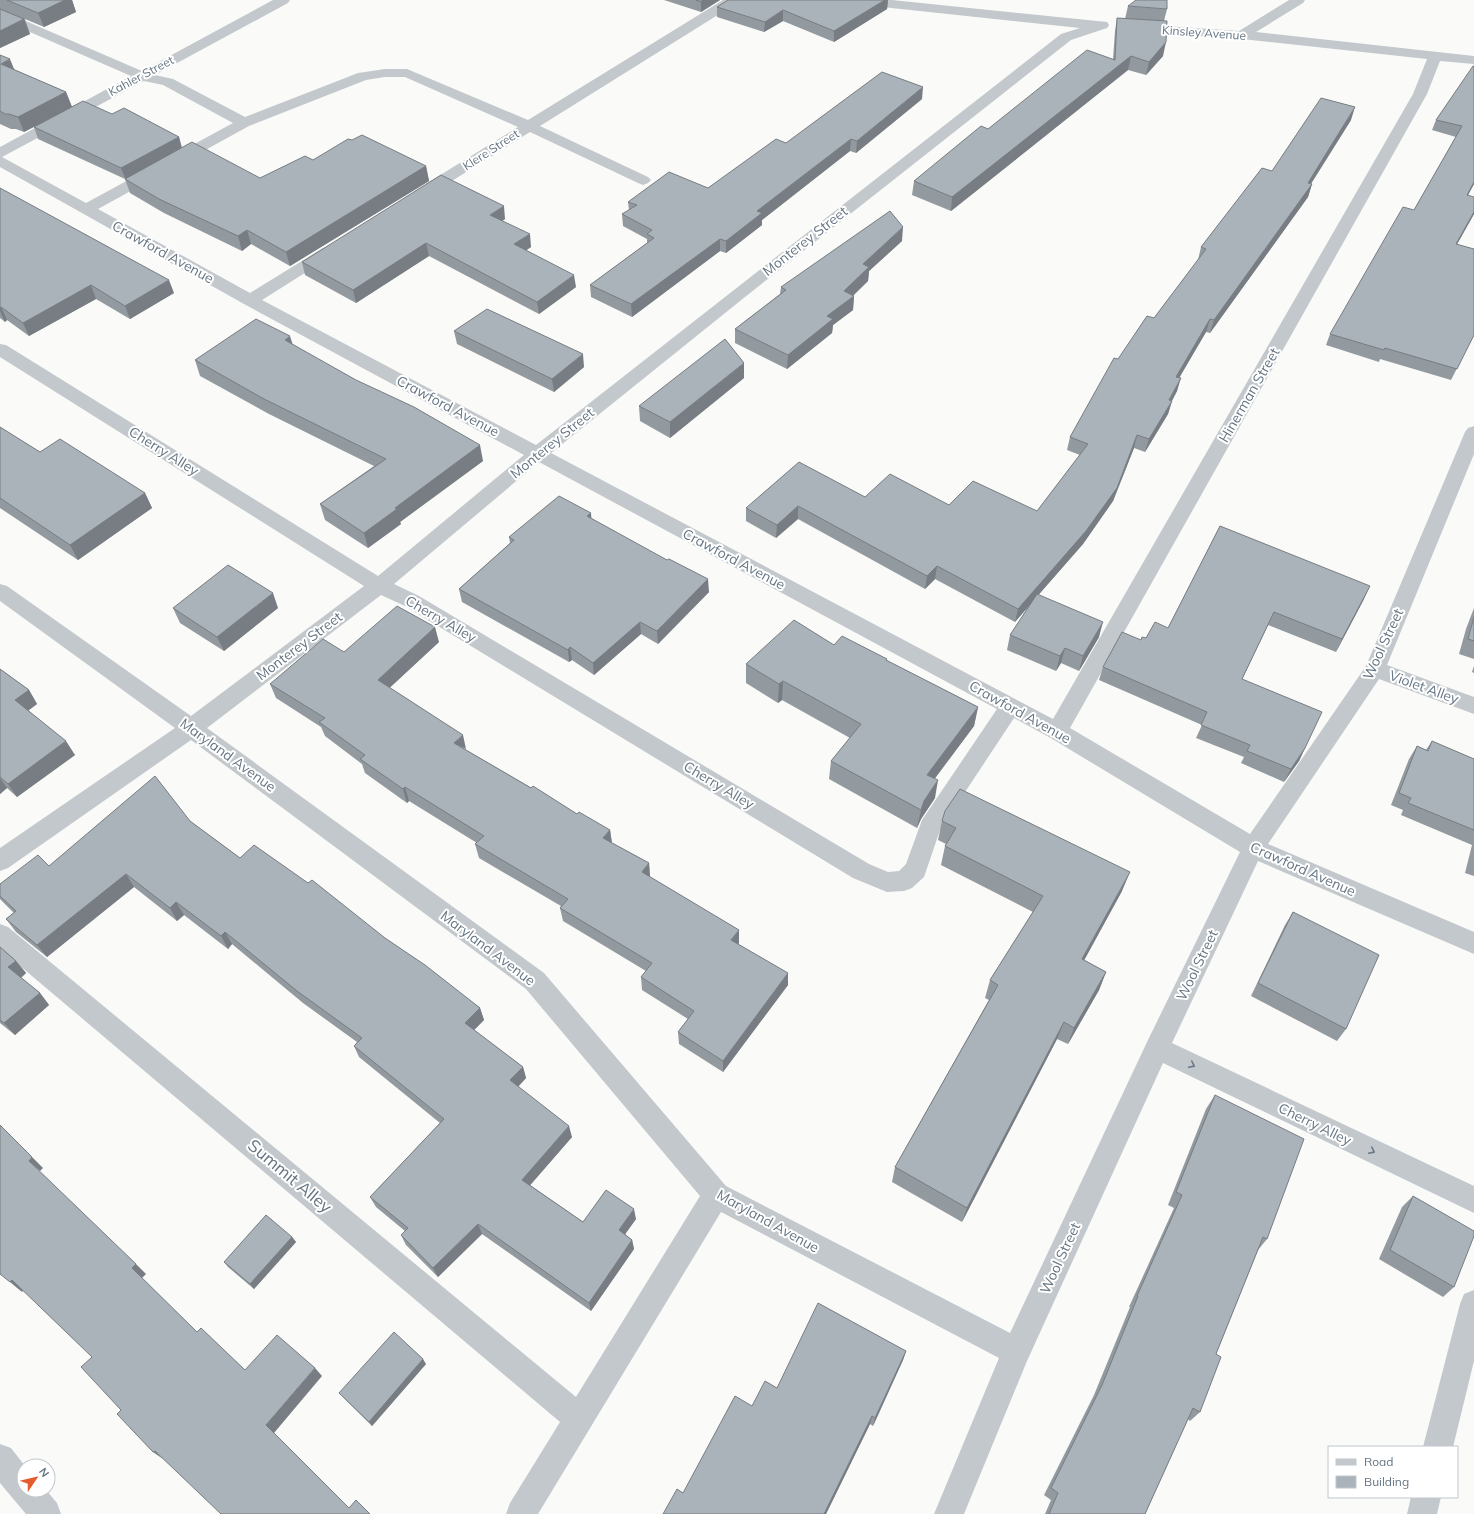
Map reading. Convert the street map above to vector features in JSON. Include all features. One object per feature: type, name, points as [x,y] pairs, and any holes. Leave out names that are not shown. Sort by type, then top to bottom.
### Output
[{"type":"street","name":"Kahler Street","points":[[0,153],[283,0]]},
{"type":"street","name":"Klere Street","points":[[412,200],[528,126],[732,0]]},
{"type":"street","name":"Kinsley Avenue","points":[[854,0],[1115,26],[1242,35],[1474,60]]},
{"type":"street","points":[[1242,35],[1298,0]]},
{"type":"street","points":[[0,14],[142,76],[168,82],[244,123]]},
{"type":"street","name":"Monterey Street","points":[[0,861],[191,728],[379,586],[537,454],[739,293],[1066,37],[1115,26]]},
{"type":"street","name":"Hinerman Street","points":[[1057,731],[1420,94],[1435,56]]},
{"type":"street","points":[[86,209],[244,123],[363,76],[385,72],[407,74],[528,126],[643,180]]},
{"type":"street","name":"Crawford Avenue","points":[[0,161],[250,300],[1057,731],[1253,848],[1474,943]]},
{"type":"street","points":[[250,300],[344,242]]},
{"type":"street","name":"Cherry Alley","points":[[0,349],[379,586],[412,600],[861,871],[887,882],[904,881],[916,870],[930,827],[1011,706]]},
{"type":"street","name":"Wool Street","points":[[949,1514],[1016,1352],[1157,1048],[1253,848],[1375,669],[1474,432]]},
{"type":"street","name":"Maryland Avenue","points":[[0,591],[191,728],[535,982],[716,1195],[1016,1352]]},
{"type":"street","name":"Violet Alley","points":[[1375,669],[1474,706]]},
{"type":"street","name":"Summit Alley","points":[[0,934],[579,1419]]},
{"type":"street","name":"Cherry Alley","points":[[1157,1048],[1474,1200]]},
{"type":"street","points":[[521,1514],[716,1195]]},
{"type":"street","points":[[1438,1446],[1474,1304]]},
{"type":"street","points":[[0,1459],[16,1478]]},
{"type":"street","points":[[33,1498],[46,1514]]},
{"type":"street","points":[[1422,1514],[1426,1498]]},
{"type":"building","points":[[7,0],[65,0],[38,13]]},
{"type":"building","points":[[728,0],[885,0],[834,31],[783,10],[765,22],[717,7]]},
{"type":"building","points":[[1136,0],[1167,0],[1167,9],[1128,6]]},
{"type":"building","points":[[0,9],[24,19],[0,31]]},
{"type":"building","points":[[1117,18],[1167,21],[1166,42],[1149,62],[1131,56],[952,197],[914,181],[981,126],[988,129],[1087,50],[1115,60]]},
{"type":"building","points":[[0,55],[10,59],[1,64],[66,92],[18,117],[5,114],[0,111]]},
{"type":"building","points":[[1473,66],[1474,182],[1467,195],[1474,197],[1474,212],[1456,244],[1474,249],[1474,335],[1457,369],[1330,334],[1403,207],[1414,210],[1462,126],[1436,120]]},
{"type":"building","points":[[882,72],[923,87],[857,141],[851,139],[757,211],[762,213],[726,241],[720,239],[631,304],[590,285],[654,238],[647,234],[652,230],[622,214],[637,205],[628,202],[669,172],[708,188],[776,139],[786,143]]},
{"type":"building","points":[[1321,98],[1355,107],[1308,183],[1312,184],[1214,320],[1210,319],[1176,377],[1181,378],[1169,400],[1172,401],[1149,439],[1137,435],[1117,488],[1086,531],[1018,609],[937,566],[927,576],[798,506],[777,525],[746,508],[799,462],[865,497],[890,474],[949,505],[973,481],[1037,511],[1088,444],[1070,437],[1114,358],[1118,359],[1147,316],[1154,318],[1206,249],[1201,247],[1262,168],[1272,171]]},
{"type":"building","points":[[83,101],[112,114],[124,108],[179,137],[121,168],[34,127]]},
{"type":"building","points":[[362,135],[426,166],[286,252],[247,230],[238,236],[159,199],[125,179],[192,142],[260,178],[305,156],[313,160],[348,139],[352,140]]},
{"type":"building","points":[[441,175],[504,206],[490,215],[530,234],[514,244],[574,275],[537,302],[426,243],[353,290],[302,262]]},
{"type":"building","points":[[0,188],[169,280],[125,306],[91,285],[23,323],[1,307],[0,308]]},
{"type":"building","points":[[890,211],[903,227],[863,264],[869,267],[844,291],[854,296],[827,316],[833,319],[788,355],[735,329],[786,290],[781,287]]},
{"type":"building","points":[[487,309],[583,354],[552,379],[454,331]]},
{"type":"building","points":[[256,319],[290,336],[285,340],[356,380],[414,407],[480,445],[364,533],[320,504],[386,459],[264,399],[195,360]]},
{"type":"building","points":[[725,339],[744,363],[670,422],[639,406]]},
{"type":"building","points":[[0,427],[40,452],[60,439],[145,493],[70,545],[0,498]]},
{"type":"building","points":[[559,496],[591,513],[587,516],[667,560],[669,559],[708,579],[657,631],[640,622],[593,663],[570,647],[568,650],[459,589],[514,540],[509,537]]},
{"type":"building","points":[[1220,526],[1370,586],[1342,639],[1274,612],[1242,679],[1322,712],[1305,748],[1291,769],[1247,751],[1250,745],[1201,725],[1207,712],[1103,667],[1122,632],[1141,640],[1142,637],[1146,638],[1155,622],[1168,628]]},
{"type":"building","points":[[228,565],[273,593],[217,637],[173,608]]},
{"type":"building","points":[[1037,594],[1103,622],[1083,656],[1065,648],[1060,656],[1010,635]]},
{"type":"building","points":[[397,606],[435,627],[378,680],[463,735],[454,743],[531,788],[533,786],[577,814],[579,812],[610,830],[603,838],[649,863],[642,872],[739,930],[731,940],[788,973],[723,1061],[678,1032],[694,1011],[641,977],[652,963],[560,908],[568,899],[475,844],[484,836],[405,787],[403,789],[360,759],[365,755],[319,722],[325,718],[270,684],[323,639],[344,652]]},
{"type":"building","points":[[1474,617],[1474,641],[1468,639]]},
{"type":"building","points":[[794,620],[834,645],[842,636],[978,707],[927,775],[938,780],[924,801],[921,810],[831,761],[861,724],[783,681],[779,684],[746,664]]},
{"type":"building","points":[[0,669],[29,690],[15,700],[66,741],[8,784],[0,777]]},
{"type":"building","points":[[1432,741],[1474,759],[1474,830],[1408,803],[1411,798],[1399,793],[1417,746],[1428,751]]},
{"type":"building","points":[[155,776],[190,821],[240,858],[254,845],[308,883],[312,880],[385,938],[425,965],[480,1008],[465,1023],[523,1067],[510,1080],[569,1126],[522,1180],[583,1222],[606,1190],[634,1209],[619,1230],[632,1240],[589,1303],[478,1224],[433,1268],[401,1235],[408,1228],[370,1197],[444,1119],[354,1046],[362,1038],[297,991],[225,932],[221,936],[176,902],[170,908],[126,874],[37,945],[6,919],[16,911],[0,896],[0,884],[38,855],[49,866]]},
{"type":"building","points":[[960,789],[1130,872],[1082,959],[1106,972],[1074,1028],[1064,1022],[967,1208],[895,1167],[998,985],[990,980],[1043,896],[945,846],[956,828],[942,821],[945,811]]},
{"type":"building","points":[[1293,912],[1379,955],[1346,1029],[1258,983]]},
{"type":"building","points":[[0,947],[16,961],[8,967],[40,993],[4,1023],[0,1020]]},
{"type":"building","points":[[1215,1095],[1304,1139],[1267,1239],[1263,1237],[1216,1354],[1221,1357],[1200,1412],[1193,1408],[1145,1514],[1049,1514],[1058,1493],[1051,1488],[1102,1385],[1137,1296],[1182,1195],[1176,1192]]},
{"type":"building","points":[[0,1125],[32,1157],[29,1161],[136,1264],[132,1268],[197,1332],[201,1328],[245,1370],[277,1335],[315,1368],[266,1425],[349,1508],[356,1500],[370,1514],[221,1514],[155,1451],[153,1452],[117,1414],[121,1410],[81,1367],[92,1357],[12,1280],[10,1282],[0,1274]]},
{"type":"building","points":[[1413,1196],[1474,1231],[1474,1236],[1454,1287],[1390,1250]]},
{"type":"building","points":[[266,1215],[292,1237],[250,1284],[224,1262]]},
{"type":"building","points":[[818,1303],[906,1351],[875,1418],[872,1416],[824,1514],[663,1514],[677,1489],[683,1493],[735,1396],[752,1406],[765,1381],[777,1388]]},
{"type":"building","points":[[394,1332],[423,1359],[369,1422],[339,1393]]}]
